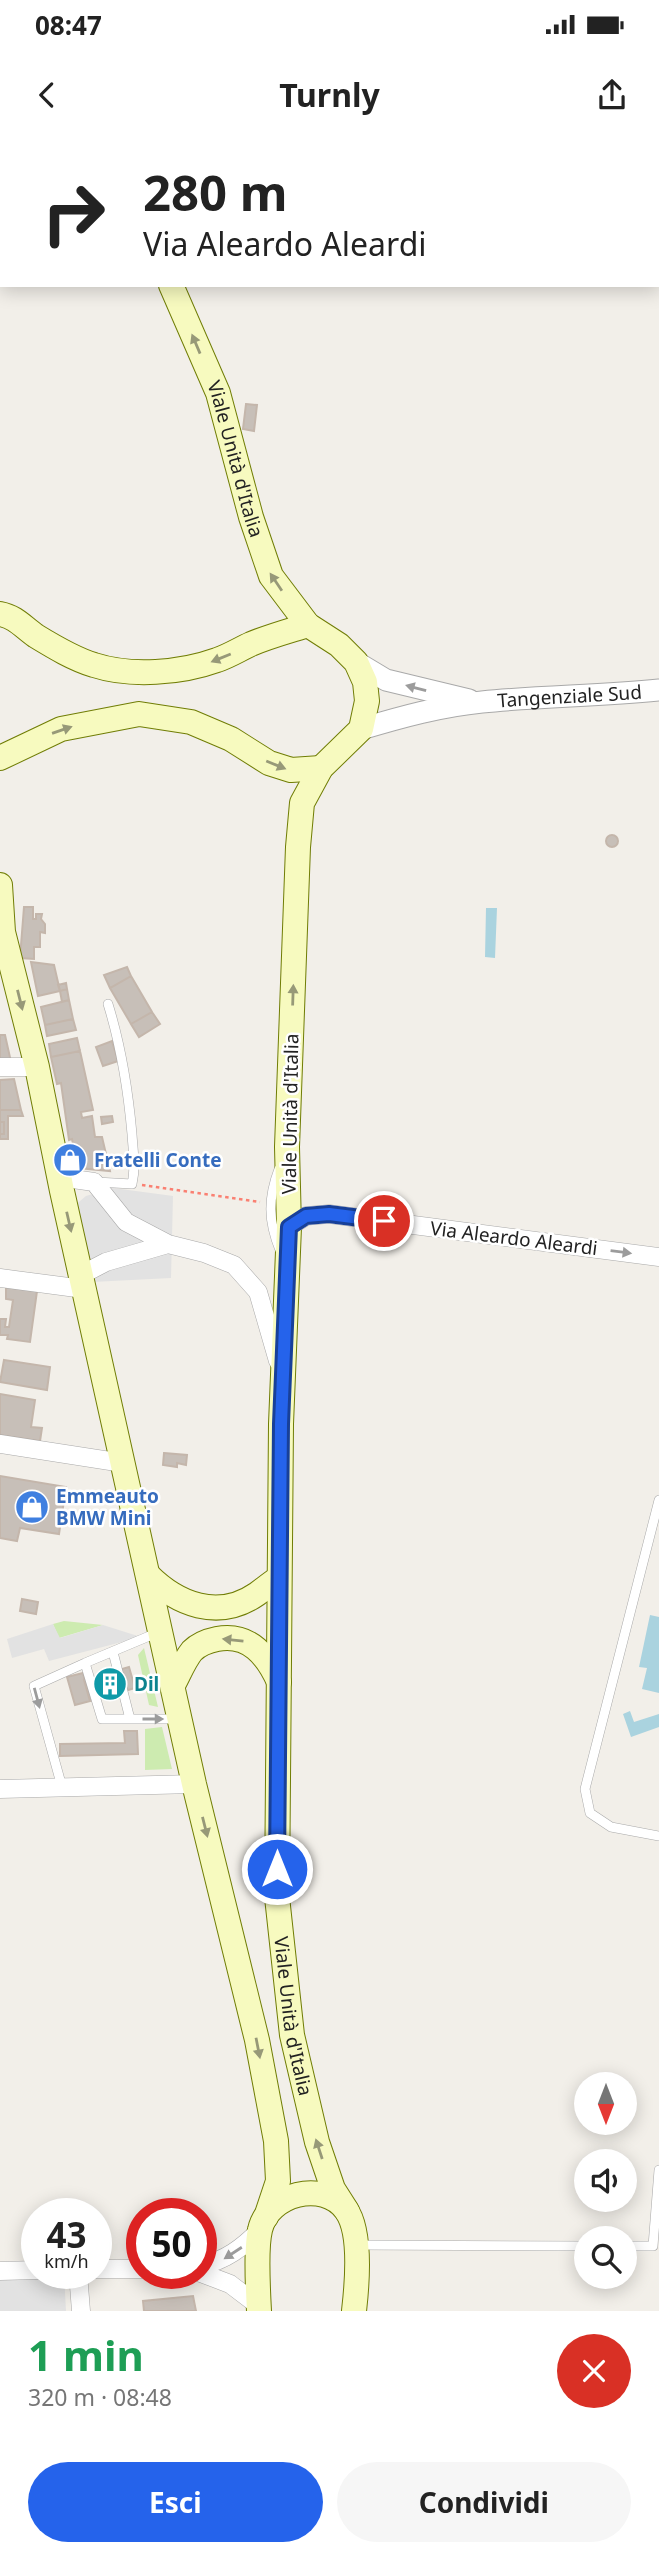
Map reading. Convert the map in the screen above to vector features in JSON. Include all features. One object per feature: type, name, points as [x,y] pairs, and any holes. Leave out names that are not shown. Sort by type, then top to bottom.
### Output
[{"type":"main road","name":"Viale Unità d'Italia","points":[[172,287],[218,393],[271,576],[308,625],[340,645],[356,662]]},
{"type":"main road","points":[[0,614],[12,617],[34,635],[67,654],[94,666],[121,671],[168,671],[197,666],[308,625]]},
{"type":"main road","points":[[356,662],[365,682],[367,701],[361,729]]},
{"type":"main road","points":[[0,758],[61,729],[139,714],[191,722],[231,739],[269,763],[290,770],[321,768]]},
{"type":"main road","name":"Viale Unità d'Italia","points":[[354,2311],[357,2245],[347,2211],[333,2189],[317,2142],[292,2035],[277,1897],[279,1578],[289,1227],[287,1147],[298,847],[302,803],[321,768],[361,729]]},
{"type":"main road","name":"Viale Unità d'Italia","points":[[0,897],[3,932],[37,1067],[194,1784],[257,2040],[276,2141],[278,2181],[263,2223],[259,2309]]},
{"type":"main road","points":[[148,1574],[176,1598],[188,1604],[224,1609],[255,1596],[279,1578]]},
{"type":"main road","points":[[173,1685],[194,1650],[205,1642],[222,1638],[239,1638],[259,1650],[272,1666],[279,1683]]},
{"type":"main road","points":[[263,2223],[286,2197],[314,2192],[332,2198],[347,2211]]},
{"type":"street","name":"Tangenziale Sud","points":[[356,662],[386,680],[481,702]]},
{"type":"street","name":"Tangenziale Sud","points":[[361,729],[414,713],[481,702],[659,690]]},
{"type":"street","points":[[0,1067],[37,1067]]},
{"type":"street","points":[[59,1177],[94,1182],[126,1222],[168,1244],[204,1253],[234,1265],[258,1292],[283,1378]]},
{"type":"street","name":"Via Aleardo Aleardi","points":[[289,1227],[306,1216],[329,1214],[659,1257]]},
{"type":"street","points":[[0,1278],[82,1282],[107,1262],[168,1244]]},
{"type":"street","points":[[0,1444],[123,1463]]},
{"type":"street","points":[[0,1789],[194,1784]]},
{"type":"street","points":[[217,2262],[241,2248],[263,2223]]},
{"type":"street","points":[[0,2271],[21,2270]]},
{"type":"street","points":[[217,2279],[230,2284],[259,2309]]},
{"type":"street","points":[[79,2289],[81,2311]]},
{"type":"lane","points":[[94,1182],[132,1184],[135,1171],[120,1040],[108,1003]]},
{"type":"lane","points":[[287,1147],[272,1188],[271,1204],[271,1227],[287,1268]]},
{"type":"lane","points":[[659,1500],[585,1789],[590,1813],[611,1827],[659,1836]]},
{"type":"lane","points":[[62,1787],[34,1686],[160,1631]]},
{"type":"lane","points":[[113,1652],[130,1719]]},
{"type":"lane","points":[[85,1663],[102,1719],[180,1719]]},
{"type":"lane","points":[[637,2246],[653,2246],[659,2170]]},
{"type":"lane","points":[[357,2245],[574,2246]]},
{"type":"path","points":[[132,1184],[271,1204]]},
{"type":"green space","points":[[64,1621],[103,1625],[59,1638],[53,1624]]},
{"type":"green space","points":[[144,1648],[158,1707],[149,1705],[138,1655]]},
{"type":"green space","points":[[162,1727],[172,1769],[145,1770],[145,1729]]},
{"type":"shaded area","points":[[113,1188],[173,1196],[171,1278],[92,1282],[73,1207],[86,1196]]},
{"type":"shaded area","points":[[53,1624],[60,1638],[103,1625],[141,1637],[49,1661],[44,1649],[12,1658],[7,1639]]},
{"type":"shaded area","points":[[0,2271],[21,2272],[21,2289],[65,2289],[66,2311],[0,2311]]},
{"type":"water","points":[[486,908],[497,908],[495,958],[485,957]]},
{"type":"water","points":[[650,1615],[659,1617],[659,1693],[642,1689],[647,1668],[639,1667]]},
{"type":"water","points":[[630,1711],[634,1722],[659,1714],[659,1727],[631,1737],[623,1714]]},
{"type":"building","points":[[246,404],[257,405],[254,431],[243,429]]},
{"type":"building","points":[[612,835],[618,841],[612,847],[606,841]]},
{"type":"building","points":[[24,907],[33,907],[33,919],[36,919],[36,914],[42,914],[41,919],[45,924],[45,933],[40,932],[40,947],[34,947],[34,959],[20,958]]},
{"type":"building","points":[[31,962],[54,965],[60,991],[38,996]]},
{"type":"building","points":[[127,967],[131,976],[110,988],[104,975]]},
{"type":"building","points":[[131,976],[152,1012],[131,1024],[110,988]]},
{"type":"building","points":[[66,983],[67,989],[60,991],[58,985]]},
{"type":"building","points":[[67,989],[69,1000],[62,1002],[60,991]]},
{"type":"building","points":[[69,1000],[73,1019],[45,1025],[41,1007]]},
{"type":"building","points":[[152,1012],[160,1024],[139,1037],[131,1024]]},
{"type":"building","points":[[73,1019],[76,1030],[47,1036],[45,1025]]},
{"type":"building","points":[[0,1035],[5,1035],[11,1062],[0,1062]]},
{"type":"building","points":[[77,1038],[80,1051],[51,1057],[49,1044]]},
{"type":"building","points":[[112,1041],[118,1061],[103,1066],[96,1047]]},
{"type":"building","points":[[80,1051],[93,1110],[81,1112],[82,1118],[92,1116],[95,1137],[102,1137],[110,1171],[78,1168],[72,1139],[69,1140],[61,1083],[57,1084],[51,1057]]},
{"type":"building","points":[[14,1079],[21,1110],[0,1110],[0,1080]]},
{"type":"building","points":[[0,1110],[21,1110],[23,1116],[8,1116],[8,1139],[0,1139],[0,1134],[4,1134],[4,1122],[0,1122]]},
{"type":"building","points":[[112,1116],[113,1122],[102,1124],[101,1117]]},
{"type":"building","points":[[0,1122],[4,1122],[4,1134],[0,1134]]},
{"type":"building","points":[[6,1287],[37,1291],[30,1342],[7,1339],[8,1335],[0,1335],[0,1319],[6,1319],[5,1327],[9,1327],[13,1300],[6,1299]]},
{"type":"building","points":[[4,1360],[50,1367],[47,1390],[0,1382]]},
{"type":"building","points":[[0,1394],[35,1400],[31,1427],[42,1428],[40,1441],[0,1435]]},
{"type":"building","points":[[164,1453],[187,1455],[186,1465],[163,1465]]},
{"type":"building","name":"Emmeauto BMW Mini","points":[[0,1476],[66,1487],[59,1534],[20,1528],[17,1541],[0,1538]]},
{"type":"building","points":[[22,1599],[38,1602],[36,1614],[20,1611]]},
{"type":"building","name":"Dil","points":[[129,1667],[135,1688],[90,1701],[84,1680]]},
{"type":"building","points":[[83,1673],[90,1701],[75,1705],[67,1677]]},
{"type":"building","points":[[124,1731],[137,1731],[138,1754],[60,1756],[60,1744],[125,1743]]},
{"type":"building","points":[[193,2296],[196,2311],[144,2311],[143,2301]]},
{"type":"place","name":"Fratelli Conte","points":[[70,1160]]},
{"type":"place","name":"Emmeauto BMW Mini","points":[[32,1507]]},
{"type":"place","name":"Dil","points":[[110,1684]]},
{"type":"route","points":[[277,1869],[281,1424],[289,1227],[306,1216],[329,1214],[384,1221]]}]
